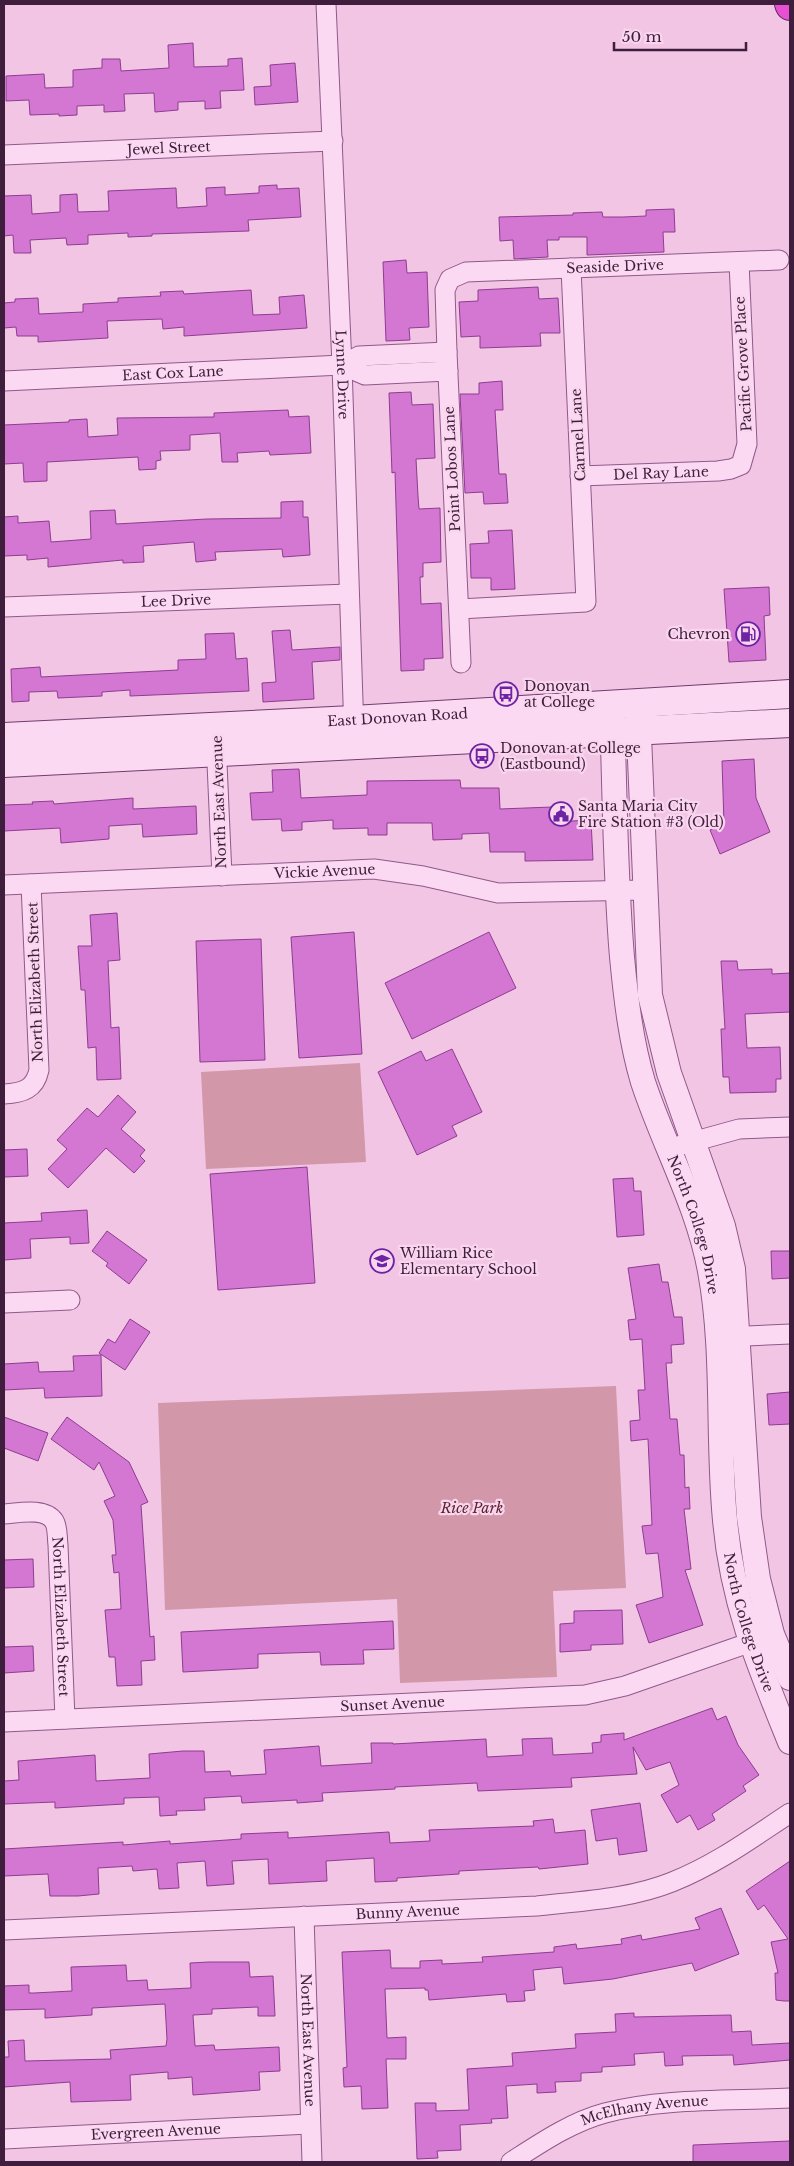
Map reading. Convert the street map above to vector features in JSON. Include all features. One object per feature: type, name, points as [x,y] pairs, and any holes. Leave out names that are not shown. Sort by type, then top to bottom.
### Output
[{"type":"main road","name":"East Donovan Road","points":[[4,763],[216,741],[354,733],[625,704],[790,694]]},
{"type":"main road","name":"East Donovan Road","points":[[354,733],[626,731],[790,723]]},
{"type":"main road","name":"East Donovan Road","points":[[4,737],[216,741]]},
{"type":"street","name":"Lynne Drive","points":[[326,4],[342,365],[354,733]]},
{"type":"street","name":"Jewel Street","points":[[4,155],[333,141]]},
{"type":"street","name":"Seaside Drive","points":[[453,278],[466,272],[779,260]]},
{"type":"street","name":"Pacific Grove Place","points":[[739,262],[747,444],[741,465]]},
{"type":"street","name":"Carmel Lane","points":[[458,608],[586,602],[571,268]]},
{"type":"street","name":"Point Lobos Lane","points":[[453,278],[446,284],[447,352],[461,663]]},
{"type":"street","name":"East Cox Lane","points":[[4,380],[342,365],[359,356],[447,352]]},
{"type":"street","name":"East Cox Lane","points":[[342,365],[365,375],[448,372]]},
{"type":"street","name":"Del Ray Lane","points":[[580,476],[718,470],[731,469],[741,465]]},
{"type":"street","name":"Lee Drive","points":[[4,607],[349,594]]},
{"type":"street","name":"North College Drive","points":[[625,704],[626,731],[644,890],[650,995],[656,1028],[669,1073],[694,1140],[725,1234],[732,1269],[728,1337],[725,1520],[733,1582],[750,1642],[790,1742]]},
{"type":"street","name":"North College Drive","points":[[626,731],[617,890],[627,1005],[643,1082],[701,1231],[728,1337],[758,1579],[772,1634],[790,1678]]},
{"type":"street","name":"North East Avenue","points":[[216,741],[222,876]]},
{"type":"street","name":"Vickie Avenue","points":[[4,885],[374,869],[423,876],[498,894],[644,890]]},
{"type":"street","name":"North Elizabeth Street","points":[[4,1094],[28,1090],[37,1080],[39,1070],[31,884]]},
{"type":"street","points":[[671,1150],[694,1140],[739,1129],[790,1127]]},
{"type":"street","points":[[4,1303],[70,1300]]},
{"type":"street","points":[[728,1337],[790,1334]]},
{"type":"street","name":"North Elizabeth Street","points":[[4,1514],[37,1512],[50,1517],[55,1523],[58,1545],[65,1719]]},
{"type":"street","name":"Sunset Avenue","points":[[4,1722],[585,1695],[625,1686],[772,1634]]},
{"type":"street","name":"Bunny Avenue","points":[[4,1930],[537,1906],[620,1897],[671,1883],[712,1864],[790,1813]]},
{"type":"street","name":"North East Avenue","points":[[304,1916],[312,2162]]},
{"type":"street","name":"McElhany Avenue","points":[[520,2160],[573,2126],[604,2113],[646,2105],[790,2098]]},
{"type":"street","name":"Evergreen Avenue","points":[[4,2139],[310,2124]]},
{"type":"green space","points":[[360,1063],[366,1162],[206,1169],[201,1072]]},
{"type":"green space","name":"Rice Park","points":[[616,1386],[626,1588],[553,1591],[557,1677],[400,1683],[397,1599],[165,1610],[158,1403]]},
{"type":"building","points":[[193,43],[194,67],[228,66],[228,59],[242,58],[244,90],[220,91],[221,108],[205,109],[205,101],[178,102],[178,110],[155,112],[154,93],[124,94],[125,111],[104,112],[104,105],[77,106],[77,115],[59,116],[59,114],[30,115],[29,100],[6,101],[6,76],[44,74],[45,88],[73,87],[73,70],[102,68],[102,59],[120,59],[121,71],[169,68],[168,45]]},
{"type":"building","points":[[295,63],[298,102],[255,105],[254,87],[271,86],[270,65]]},
{"type":"building","points":[[277,185],[277,189],[299,188],[301,217],[248,220],[249,231],[152,234],[152,236],[128,237],[128,233],[88,235],[88,244],[67,245],[66,238],[30,240],[31,253],[14,253],[13,235],[4,236],[4,196],[31,195],[32,214],[60,212],[60,195],[77,194],[78,212],[109,211],[108,191],[176,188],[177,208],[207,206],[206,188],[225,187],[225,195],[259,193],[259,186]]},
{"type":"building","points":[[674,209],[675,232],[663,232],[664,252],[587,255],[587,237],[559,237],[559,240],[547,240],[548,257],[514,259],[513,240],[500,241],[499,217],[573,215],[573,213],[602,212],[603,217],[646,216],[646,210]]},
{"type":"building","points":[[406,260],[407,273],[427,272],[429,327],[409,328],[410,340],[386,341],[383,262]]},
{"type":"building","points":[[538,287],[539,299],[558,298],[560,333],[540,333],[541,346],[480,348],[480,336],[461,337],[459,302],[478,301],[478,290]]},
{"type":"building","points":[[251,290],[253,315],[280,314],[279,297],[304,295],[307,328],[184,336],[184,327],[163,329],[162,319],[107,321],[108,338],[38,342],[38,336],[17,336],[16,327],[4,328],[4,303],[15,302],[15,299],[38,298],[39,314],[83,312],[83,304],[118,302],[118,298],[161,296],[160,292],[183,291],[184,294]]},
{"type":"building","points":[[502,381],[503,410],[495,410],[499,474],[506,474],[508,503],[484,504],[483,492],[465,493],[460,394],[479,394],[479,383]]},
{"type":"building","points":[[411,392],[412,405],[433,404],[435,458],[416,459],[419,509],[440,508],[441,562],[423,563],[423,577],[420,577],[421,604],[441,603],[443,658],[424,659],[424,670],[401,671],[395,472],[392,473],[389,393]]},
{"type":"building","points":[[288,410],[289,417],[309,416],[311,453],[270,455],[269,451],[237,453],[238,462],[222,462],[220,433],[190,435],[190,450],[160,451],[161,460],[156,461],[156,469],[139,470],[138,457],[47,462],[47,481],[24,482],[23,463],[4,464],[4,425],[69,422],[69,420],[87,419],[88,437],[118,435],[117,418],[214,417],[214,413]]},
{"type":"building","points":[[303,501],[303,517],[308,517],[310,555],[283,557],[282,549],[215,552],[216,560],[196,562],[194,542],[143,546],[144,562],[123,563],[123,560],[48,567],[48,558],[27,560],[27,555],[4,556],[4,517],[18,516],[18,523],[49,521],[51,542],[91,539],[90,511],[115,510],[116,524],[207,519],[281,518],[281,502]]},
{"type":"building","points":[[512,530],[515,589],[491,590],[491,578],[471,578],[470,544],[489,543],[488,531]]},
{"type":"building","points":[[769,587],[770,615],[764,616],[766,660],[729,662],[724,589]]},
{"type":"building","points":[[290,630],[292,650],[340,647],[340,660],[312,662],[314,699],[263,702],[262,683],[276,682],[272,631]]},
{"type":"building","points":[[234,633],[236,659],[247,658],[249,691],[130,696],[130,690],[102,692],[102,696],[58,698],[57,691],[29,692],[29,701],[12,702],[11,669],[40,667],[41,677],[178,670],[178,660],[206,659],[205,634]]},
{"type":"building","points":[[754,759],[756,798],[770,832],[720,854],[710,830],[724,824],[722,761]]},
{"type":"building","points":[[299,769],[301,798],[367,795],[367,781],[460,780],[461,788],[499,788],[500,809],[552,807],[553,822],[591,820],[593,860],[525,861],[525,852],[490,852],[489,833],[462,834],[462,839],[433,840],[432,823],[387,823],[387,835],[368,835],[368,828],[333,829],[333,820],[302,822],[302,830],[282,831],[281,819],[252,820],[250,793],[273,792],[272,770]]},
{"type":"building","points":[[133,798],[133,809],[196,806],[197,834],[143,837],[142,824],[109,826],[109,839],[61,843],[60,828],[4,831],[4,805],[53,801],[54,804]]},
{"type":"building","points":[[117,913],[120,960],[108,961],[111,1028],[119,1027],[121,1079],[97,1080],[96,1047],[88,1048],[85,990],[81,990],[78,946],[92,946],[90,915]]},
{"type":"building","points":[[354,932],[362,1054],[299,1058],[291,937]]},
{"type":"building","points":[[489,932],[516,988],[412,1039],[385,983]]},
{"type":"building","points":[[261,939],[265,1060],[200,1062],[196,941]]},
{"type":"building","points":[[721,961],[737,961],[738,970],[772,969],[772,974],[790,973],[790,1012],[745,1014],[747,1048],[780,1047],[781,1079],[776,1079],[776,1092],[730,1093],[729,1077],[723,1077],[721,1029],[725,1029]]},
{"type":"building","points":[[452,1049],[482,1112],[452,1126],[457,1136],[417,1155],[378,1072],[421,1051],[426,1061]]},
{"type":"building","points":[[118,1095],[136,1112],[121,1129],[145,1150],[140,1156],[145,1161],[134,1173],[106,1148],[68,1188],[48,1169],[67,1149],[57,1140],[87,1108],[98,1117]]},
{"type":"building","points":[[27,1149],[28,1176],[4,1177],[4,1150]]},
{"type":"building","points":[[307,1167],[315,1283],[218,1290],[210,1174]]},
{"type":"building","points":[[633,1178],[634,1191],[641,1191],[644,1235],[617,1237],[613,1179]]},
{"type":"building","points":[[87,1210],[89,1243],[70,1244],[70,1237],[30,1239],[31,1258],[4,1260],[4,1223],[42,1221],[41,1213]]},
{"type":"building","points":[[107,1231],[147,1260],[129,1284],[106,1266],[108,1263],[92,1251]]},
{"type":"building","points":[[771,1251],[790,1251],[790,1278],[772,1279]]},
{"type":"building","points":[[659,1264],[662,1282],[668,1282],[674,1317],[682,1317],[684,1344],[671,1345],[672,1363],[666,1363],[670,1419],[677,1419],[680,1455],[684,1455],[685,1488],[689,1487],[690,1509],[684,1509],[691,1569],[685,1570],[703,1625],[649,1643],[636,1605],[663,1597],[658,1553],[646,1554],[642,1526],[652,1525],[648,1439],[631,1441],[630,1421],[640,1420],[638,1390],[645,1390],[642,1339],[630,1340],[628,1320],[636,1319],[628,1268]]},
{"type":"building","points":[[130,1319],[150,1332],[125,1370],[99,1353],[108,1339],[115,1343]]},
{"type":"building","points":[[101,1355],[102,1396],[45,1398],[44,1388],[4,1390],[4,1364],[38,1362],[39,1372],[74,1371],[73,1356]]},
{"type":"building","points":[[790,1392],[790,1424],[769,1425],[767,1394]]},
{"type":"building","points":[[4,1417],[48,1433],[38,1461],[4,1448]]},
{"type":"building","points":[[67,1417],[129,1462],[148,1502],[141,1505],[150,1637],[154,1636],[155,1660],[141,1661],[142,1685],[117,1686],[115,1657],[109,1657],[105,1610],[121,1609],[119,1572],[114,1573],[112,1555],[116,1555],[113,1520],[104,1501],[115,1496],[99,1462],[94,1470],[51,1439]]},
{"type":"building","points":[[33,1559],[34,1587],[4,1588],[4,1560]]},
{"type":"building","points":[[622,1610],[623,1644],[591,1645],[591,1650],[560,1652],[560,1624],[574,1623],[574,1611]]},
{"type":"building","points":[[393,1621],[394,1649],[363,1650],[364,1664],[321,1665],[320,1652],[258,1654],[258,1668],[183,1672],[181,1632]]},
{"type":"building","points":[[33,1646],[34,1671],[4,1673],[4,1647]]},
{"type":"building","points":[[712,1708],[717,1720],[726,1716],[738,1745],[759,1775],[743,1786],[746,1791],[712,1814],[715,1820],[698,1830],[690,1815],[677,1823],[661,1795],[679,1785],[670,1762],[646,1770],[633,1747],[637,1774],[571,1778],[572,1787],[478,1791],[477,1783],[395,1787],[395,1789],[322,1793],[323,1801],[297,1803],[297,1800],[242,1803],[241,1796],[204,1798],[205,1810],[176,1811],[177,1815],[160,1816],[159,1797],[124,1798],[124,1804],[55,1808],[55,1802],[4,1804],[4,1781],[19,1780],[18,1761],[95,1755],[96,1781],[150,1778],[149,1754],[183,1751],[204,1751],[205,1772],[230,1771],[231,1776],[266,1774],[264,1750],[319,1746],[321,1766],[372,1763],[371,1743],[393,1744],[486,1739],[487,1757],[523,1755],[522,1739],[552,1738],[553,1755],[593,1753],[592,1743],[601,1742],[601,1735],[624,1733],[624,1740]]},
{"type":"building","points":[[640,1803],[647,1851],[619,1855],[617,1838],[596,1841],[591,1810]]},
{"type":"building","points":[[553,1819],[555,1833],[585,1830],[588,1864],[539,1869],[538,1867],[459,1871],[459,1874],[397,1878],[397,1881],[375,1882],[374,1858],[326,1861],[327,1881],[269,1884],[268,1859],[232,1861],[234,1884],[207,1886],[205,1861],[177,1863],[179,1888],[159,1889],[157,1869],[133,1871],[132,1866],[98,1868],[99,1894],[78,1896],[50,1896],[48,1874],[4,1876],[4,1849],[123,1842],[123,1845],[170,1841],[170,1844],[241,1839],[241,1834],[288,1832],[288,1838],[389,1832],[390,1843],[430,1841],[429,1830],[534,1826],[533,1821]]},
{"type":"building","points":[[790,1861],[790,2001],[784,2001],[776,2000],[775,1973],[778,1973],[771,1942],[788,1939],[764,1905],[758,1910],[746,1891]]},
{"type":"building","points":[[721,1908],[739,1954],[695,1971],[692,1963],[613,1979],[564,1984],[562,1967],[533,1970],[535,1990],[524,1991],[525,2001],[507,2002],[506,1994],[429,2000],[428,1990],[425,1990],[425,1988],[385,1989],[387,2038],[406,2037],[406,2059],[386,2059],[388,2108],[362,2109],[361,2086],[344,2087],[343,2068],[347,2067],[342,1952],[390,1950],[391,1968],[420,1968],[420,1961],[442,1960],[442,1964],[483,1962],[482,1957],[554,1952],[554,1947],[576,1944],[577,1949],[622,1944],[621,1939],[641,1935],[642,1940],[700,1929],[695,1918]]},
{"type":"building","points":[[249,1962],[250,1977],[273,1976],[275,2016],[258,2016],[258,2007],[212,2009],[212,2014],[193,2015],[195,2046],[214,2045],[215,2050],[279,2047],[280,2071],[259,2072],[260,2090],[193,2095],[192,2077],[168,2079],[168,2072],[130,2075],[131,2100],[71,2102],[70,2082],[4,2087],[4,2057],[9,2057],[8,2041],[24,2040],[25,2061],[111,2059],[110,2050],[166,2046],[167,2039],[165,2004],[92,2008],[92,2015],[45,2018],[45,2009],[4,2010],[4,1986],[29,1985],[29,1993],[72,1991],[71,1967],[126,1965],[127,1981],[147,1980],[148,1990],[191,1988],[190,1963]]},
{"type":"building","points":[[634,2013],[634,2017],[731,2015],[732,2032],[751,2031],[752,2045],[790,2043],[790,2060],[734,2065],[733,2055],[682,2056],[683,2065],[665,2066],[664,2052],[634,2054],[635,2065],[602,2067],[602,2072],[581,2073],[581,2081],[555,2082],[556,2092],[537,2093],[537,2084],[506,2086],[508,2118],[491,2119],[492,2123],[460,2125],[461,2150],[437,2151],[438,2158],[417,2159],[415,2103],[436,2103],[436,2111],[469,2110],[467,2069],[513,2066],[512,2053],[576,2048],[575,2034],[616,2032],[615,2014]]},
{"type":"building","points":[[790,2141],[790,2162],[693,2162],[693,2145]]},
{"type":"place","name":"Chevron","points":[[748,634]]},
{"type":"place","name":"Donovan at College","points":[[506,694]]},
{"type":"place","name":"Donovan at College (Eastbound)","points":[[482,756]]},
{"type":"place","name":"Santa Maria City Fire Station #3 (Old)","points":[[561,814]]},
{"type":"place","name":"William Rice Elementary School","points":[[382,1261]]}]
